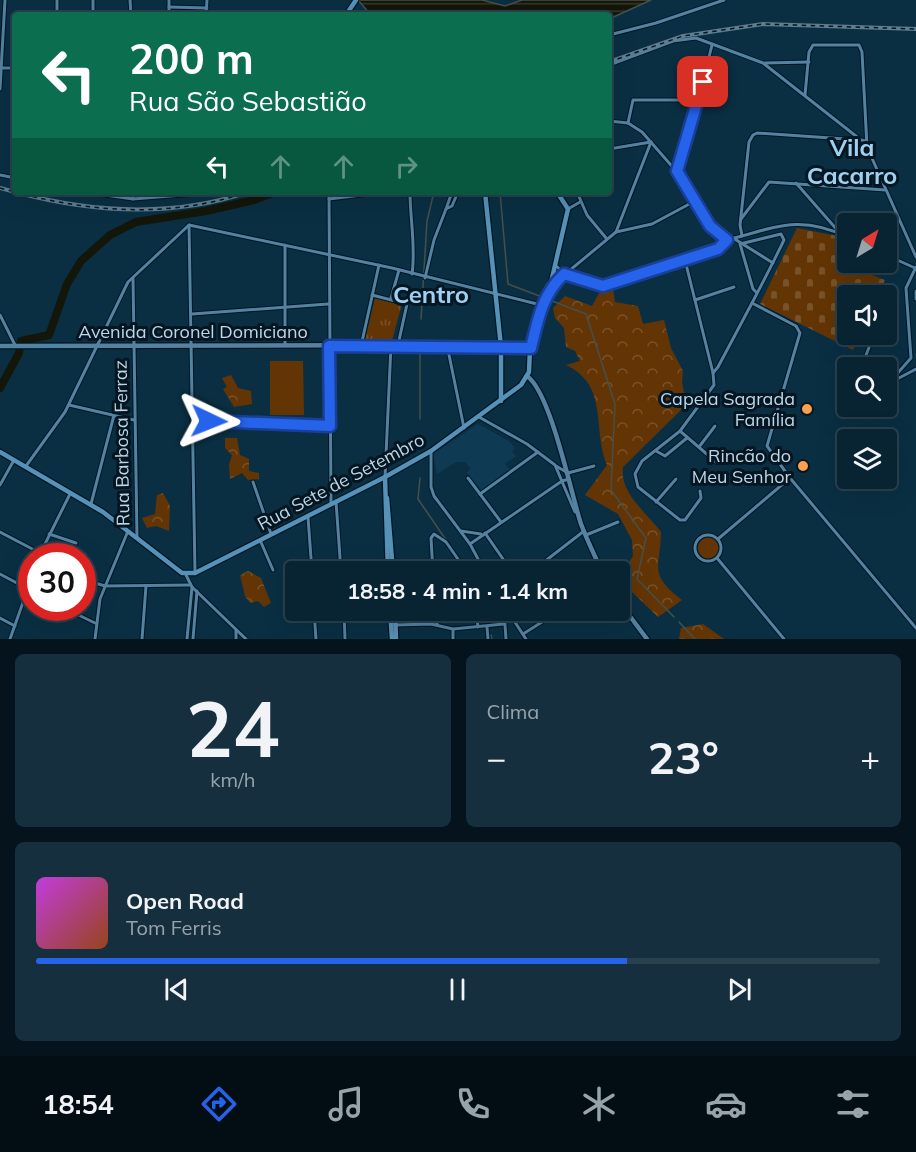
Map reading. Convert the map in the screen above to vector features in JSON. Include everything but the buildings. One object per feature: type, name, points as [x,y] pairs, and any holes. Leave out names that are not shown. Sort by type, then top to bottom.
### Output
[{"type":"main road","points":[[485,195],[493,294],[501,347],[501,401]]},
{"type":"main road","points":[[527,376],[541,305],[550,287],[568,209],[559,195]]},
{"type":"main road","name":"Rua Sete de Setembro","points":[[186,574],[195,573],[333,501],[385,477],[431,451],[518,388],[527,376]]},
{"type":"main road","points":[[0,452],[91,504],[186,574]]},
{"type":"main road","points":[[385,477],[390,561]]},
{"type":"main road","points":[[392,621],[392,639]]},
{"type":"main road","points":[[394,621],[396,639]]},
{"type":"street","points":[[0,89],[4,0]]},
{"type":"street","points":[[169,0],[170,12]]},
{"type":"street","points":[[206,12],[207,0]]},
{"type":"street","points":[[612,34],[656,23],[724,0]]},
{"type":"street","points":[[169,7],[207,8]]},
{"type":"street","points":[[612,64],[685,38],[696,38],[763,63],[861,140]]},
{"type":"street","points":[[805,95],[809,52],[817,43],[855,43],[861,48],[866,141],[885,190],[916,257]]},
{"type":"street","points":[[677,171],[699,100],[712,45]]},
{"type":"street","points":[[763,63],[809,62]]},
{"type":"street","points":[[628,123],[633,100],[699,100]]},
{"type":"street","points":[[612,121],[628,123],[642,132],[677,171],[710,226],[725,242]]},
{"type":"street","points":[[742,236],[740,221],[749,142],[753,135],[757,133],[866,141]]},
{"type":"street","points":[[612,148],[651,142]]},
{"type":"street","points":[[615,232],[651,142]]},
{"type":"street","points":[[740,221],[766,183],[885,190]]},
{"type":"street","points":[[796,183],[837,230]]},
{"type":"street","points":[[105,195],[132,199],[192,195]]},
{"type":"street","points":[[340,561],[333,501],[330,426],[329,198],[351,195]]},
{"type":"street","points":[[410,195],[411,234],[415,252],[412,274]]},
{"type":"street","points":[[425,278],[434,240],[451,195]]},
{"type":"street","points":[[446,209],[452,206],[457,195]]},
{"type":"street","points":[[578,195],[587,216],[606,238]]},
{"type":"street","points":[[550,287],[615,232],[652,224],[695,201]]},
{"type":"street","points":[[568,209],[580,202]]},
{"type":"street","points":[[554,264],[564,274],[603,286],[715,251],[733,238],[791,222],[837,232]]},
{"type":"street","points":[[188,226],[379,265],[541,305]]},
{"type":"street","points":[[26,466],[69,405],[125,287],[133,276],[188,226]]},
{"type":"street","points":[[188,226],[192,314],[195,573]]},
{"type":"street","points":[[713,373],[784,240],[781,234],[740,244]]},
{"type":"street","points":[[733,238],[773,263]]},
{"type":"street","points":[[285,244],[285,346]]},
{"type":"street","points":[[740,244],[753,289],[757,293]]},
{"type":"street","points":[[685,260],[714,385],[680,431],[642,461],[635,474],[638,487],[683,521],[701,498],[700,491]]},
{"type":"street","points":[[897,260],[916,268],[906,288],[911,358],[898,376]]},
{"type":"street","points":[[361,346],[379,265]]},
{"type":"street","points":[[392,298],[399,270]]},
{"type":"street","name":"Rua Barbosa Ferraz","points":[[133,276],[137,538]]},
{"type":"street","points":[[695,300],[734,287]]},
{"type":"street","points":[[916,291],[916,298]]},
{"type":"street","points":[[372,295],[392,298],[408,306],[398,345]]},
{"type":"street","points":[[752,303],[796,326],[799,335],[767,446],[790,478],[916,628]]},
{"type":"street","points":[[192,314],[328,304]]},
{"type":"street","points":[[0,315],[17,346]]},
{"type":"street","points":[[385,477],[390,345]]},
{"type":"street","points":[[447,345],[464,428]]},
{"type":"street","name":"Avenida Coronel Domiciano","points":[[0,346],[447,345],[531,348]]},
{"type":"street","points":[[898,376],[916,369]]},
{"type":"street","points":[[527,376],[539,392],[569,476],[584,531]]},
{"type":"street","points":[[69,405],[135,420]]},
{"type":"street","points":[[91,504],[114,415]]},
{"type":"street","points":[[478,417],[538,452],[569,476]]},
{"type":"street","points":[[192,421],[330,426]]},
{"type":"street","points":[[699,447],[715,426]]},
{"type":"street","points":[[680,431],[716,462]]},
{"type":"street","points":[[656,450],[665,456],[687,438]]},
{"type":"street","points":[[431,451],[432,491],[480,561]]},
{"type":"street","points":[[480,494],[538,452]]},
{"type":"street","points":[[0,485],[14,459]]},
{"type":"street","points":[[555,465],[597,561]]},
{"type":"street","points":[[470,544],[569,476],[594,466]]},
{"type":"street","points":[[468,478],[501,522]]},
{"type":"street","points":[[718,539],[790,478]]},
{"type":"street","points":[[656,502],[676,479]]},
{"type":"street","points":[[253,482],[271,534]]},
{"type":"street","points":[[45,543],[71,492]]},
{"type":"street","points":[[308,515],[311,561]]},
{"type":"street","points":[[545,561],[584,531],[618,522]]},
{"type":"street","points":[[95,639],[95,623],[105,586],[128,531]]},
{"type":"street","points":[[460,531],[484,533],[504,561]]},
{"type":"street","points":[[0,532],[19,543]]},
{"type":"street","points":[[49,534],[76,543]]},
{"type":"street","points":[[432,561],[431,538],[434,534],[446,542],[459,561]]},
{"type":"street","points":[[711,535],[718,539],[722,549],[717,558],[705,560],[699,556],[695,549],[697,541],[703,536],[711,535]]},
{"type":"street","points":[[260,540],[273,570]]},
{"type":"street","points":[[717,558],[784,639]]},
{"type":"street","points":[[0,574],[18,584]]},
{"type":"street","points":[[186,574],[191,586],[187,639]]},
{"type":"street","points":[[96,583],[105,586],[191,586],[246,639]]},
{"type":"street","points":[[142,639],[146,586]]},
{"type":"street","points":[[193,639],[197,591]]},
{"type":"street","points":[[630,616],[647,639]]},
{"type":"street","points":[[0,618],[15,626]]},
{"type":"street","points":[[10,639],[18,618]]},
{"type":"street","points":[[91,621],[95,623]]},
{"type":"street","points":[[315,621],[316,639]]},
{"type":"street","points":[[344,621],[345,639]]},
{"type":"street","points":[[437,621],[437,625]]},
{"type":"street","points":[[477,621],[478,627]]},
{"type":"street","points":[[504,621],[506,639]]},
{"type":"street","points":[[514,621],[526,639]]},
{"type":"street","points":[[524,634],[544,621]]},
{"type":"street","points":[[395,625],[437,625],[453,629],[504,624]]},
{"type":"street","points":[[487,627],[488,639]]},
{"type":"street","points":[[236,628],[236,639]]},
{"type":"street","points":[[453,629],[453,639]]},
{"type":"shaded area","points":[[358,0],[482,0],[505,6],[522,0],[651,0],[612,18],[612,12],[368,12]]},
{"type":"shaded area","points":[[478,424],[509,441],[515,448],[512,452],[516,456],[505,464],[510,469],[481,490],[467,473],[470,468],[465,462],[456,462],[437,474],[433,454]]},
{"type":"green space","points":[[797,228],[837,236],[837,273],[867,273],[885,280],[883,285],[837,285],[837,342],[760,304]]},
{"type":"green space","points":[[613,289],[615,302],[638,306],[643,324],[664,320],[671,348],[683,371],[682,382],[686,405],[623,467],[625,485],[630,494],[661,532],[658,563],[660,577],[664,584],[682,600],[658,617],[630,590],[632,540],[618,514],[585,495],[607,465],[594,395],[579,373],[566,365],[580,361],[575,351],[566,347],[564,328],[555,318],[553,308],[565,296],[592,306],[601,290]]},
{"type":"green space","points":[[375,298],[402,303],[392,341],[365,340]]},
{"type":"green space","points":[[843,345],[855,345],[853,350]]},
{"type":"green space","points":[[270,361],[303,361],[304,415],[270,415]]},
{"type":"green space","points":[[231,375],[238,388],[251,391],[252,404],[234,407],[223,389],[227,387],[222,378]]},
{"type":"green space","points":[[225,438],[237,438],[240,455],[249,459],[249,471],[259,473],[259,479],[248,480],[242,473],[230,479],[229,465],[232,455],[225,448]]},
{"type":"green space","points":[[163,493],[170,506],[169,531],[156,526],[147,528],[142,518],[155,514],[157,495]]},
{"type":"green space","points":[[709,537],[717,540],[720,548],[717,556],[709,559],[701,556],[698,548],[701,540]]},
{"type":"green space","points":[[248,571],[261,578],[271,603],[264,607],[258,601],[250,603],[245,596],[240,575]]},
{"type":"green space","points":[[703,624],[724,639],[679,639],[681,628]]},
{"type":"waterway","points":[[0,388],[19,353],[21,341],[49,335],[67,284],[81,261],[110,235],[136,222],[206,211],[267,195]]},
{"type":"waterway","points":[[421,319],[427,221],[433,195]]},
{"type":"waterway","points":[[500,195],[508,284],[542,297]]},
{"type":"waterway","points":[[547,299],[586,314],[615,404],[611,490],[646,538],[637,579],[674,617]]},
{"type":"waterway","points":[[420,353],[420,419]]},
{"type":"waterway","points":[[420,478],[418,499],[460,561]]},
{"type":"waterway","points":[[679,622],[695,639]]},
{"type":"waterway","points":[[491,635],[492,639]]},
{"type":"railway","points":[[612,61],[683,36],[763,24],[916,29]]},
{"type":"railway","points":[[0,188],[12,191]]},
{"type":"railway","points":[[27,195],[73,205],[132,210],[190,206],[237,195]]},
{"type":"place","name":"Capela Sagrada Família","points":[[807,409]]},
{"type":"place","name":"Rincão do Meu Senhor","points":[[803,466]]},
{"type":"district","name":"Vila Cacarro","points":[[852,162]]},
{"type":"district","name":"Centro","points":[[431,295]]},
{"type":"route","points":[[209,421],[330,426],[329,346],[447,345],[531,348],[541,305],[550,287],[564,274],[603,286],[628,280],[722,247],[727,240],[710,226],[677,171],[703,82]]}]
